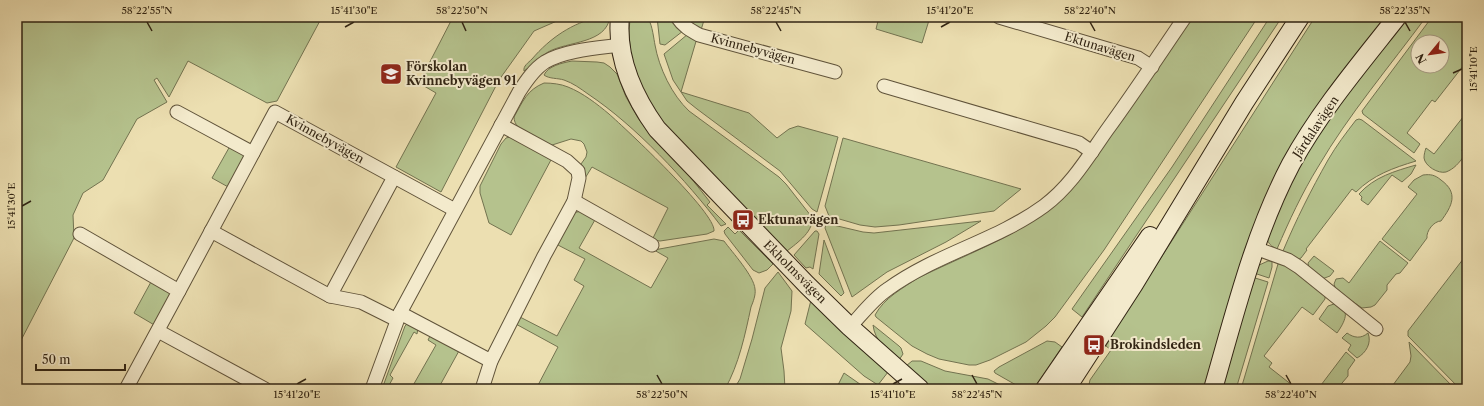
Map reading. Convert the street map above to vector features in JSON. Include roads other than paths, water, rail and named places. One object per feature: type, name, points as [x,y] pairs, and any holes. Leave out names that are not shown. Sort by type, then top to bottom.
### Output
[{"type":"street","points":[[372,389],[399,317],[501,125],[529,77],[546,62],[567,54],[621,45],[620,17]]},
{"type":"street","name":"Kvinnebyvägen","points":[[677,17],[689,30],[699,35],[835,72]]},
{"type":"street","name":"Ektunavägen","points":[[1000,17],[1138,58],[1152,67]]},
{"type":"street","name":"Ektunavägen","points":[[850,328],[880,294],[902,279],[1020,222],[1045,205],[1068,184],[1152,67],[1185,17]]},
{"type":"street","points":[[1066,389],[1134,284],[1244,103],[1300,17]]},
{"type":"street","name":"Järdalavägen","points":[[1213,389],[1255,248],[1276,195],[1292,164],[1318,121],[1397,17]]},
{"type":"street","name":"Ekholmsvägen","points":[[621,45],[624,66],[630,83],[645,113],[657,129],[792,271],[850,328],[920,389]]},
{"type":"street","points":[[884,86],[1079,143],[1092,152]]},
{"type":"street","points":[[1045,389],[1244,103]]},
{"type":"street","points":[[177,112],[253,153]]},
{"type":"street","name":"Kvinnebyvägen","points":[[126,389],[276,112],[455,210]]},
{"type":"street","points":[[482,389],[491,362],[544,256],[574,201],[579,178],[578,171],[573,166],[501,125]]},
{"type":"street","points":[[330,296],[394,177]]},
{"type":"street","points":[[574,201],[652,245]]},
{"type":"street","points":[[211,231],[330,296],[360,302],[399,317],[491,362]]},
{"type":"street","points":[[80,234],[179,291]]},
{"type":"street","points":[[1255,248],[1288,260],[1299,267],[1376,329]]},
{"type":"street","points":[[158,331],[265,389]]},
{"type":"place","name":"Förskolan Kvinnebyvägen 91","points":[[391,74]]},
{"type":"place","name":"Ektunavägen","points":[[743,220]]},
{"type":"place","name":"Brokindsleden","points":[[1094,345]]}]
